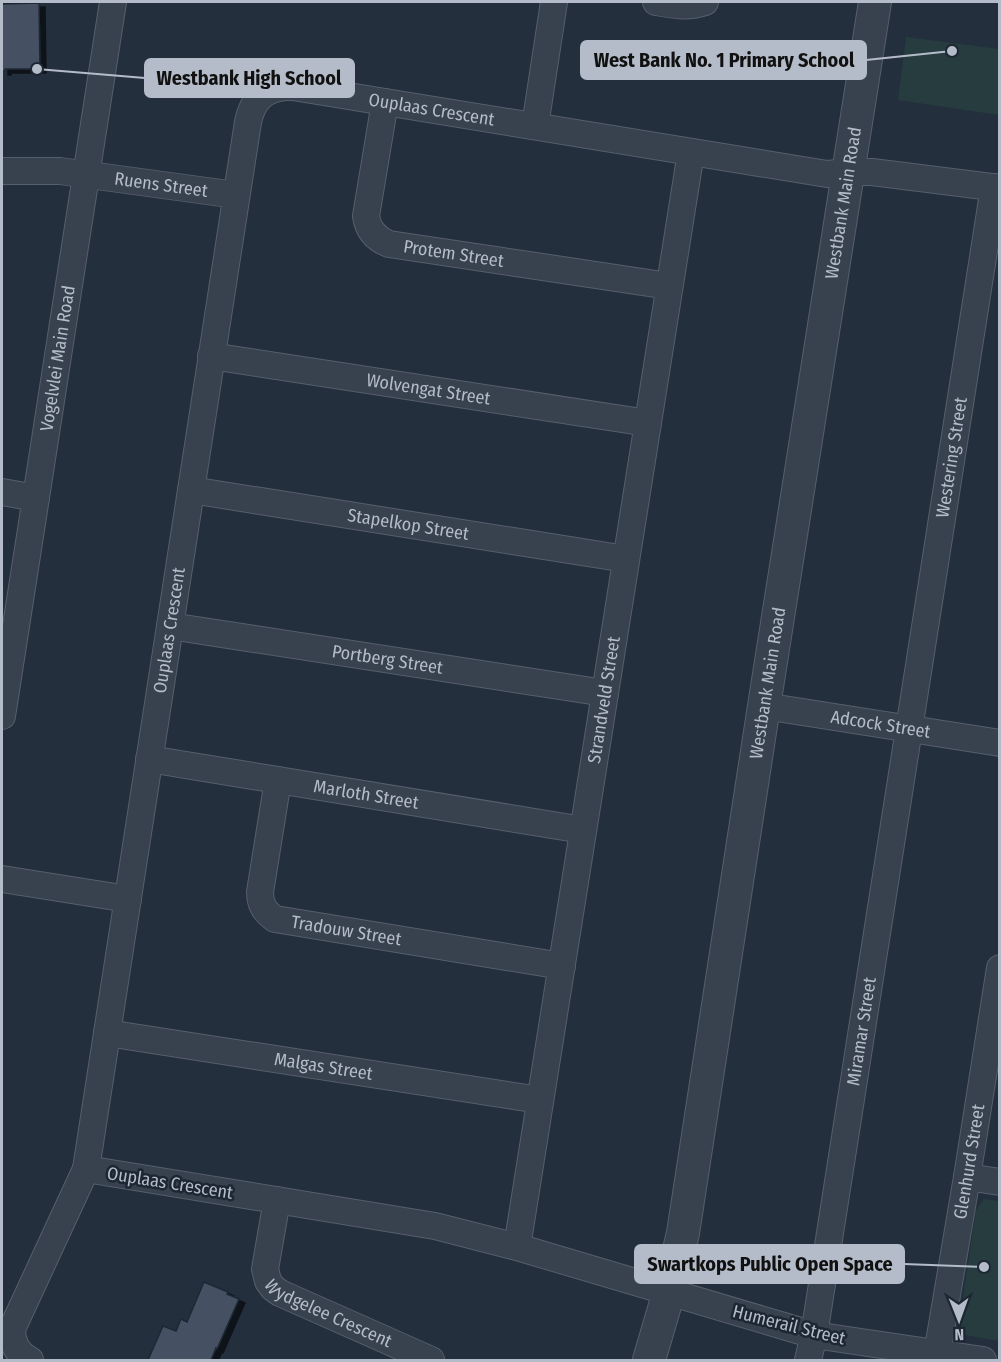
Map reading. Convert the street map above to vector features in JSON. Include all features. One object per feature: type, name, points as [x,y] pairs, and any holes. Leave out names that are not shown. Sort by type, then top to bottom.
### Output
[{"type":"street","name":"Vogelvlei Main Road","points":[[2,716],[113,2]]},
{"type":"street","points":[[535,126],[554,2]]},
{"type":"street","points":[[656,2],[681,6],[693,6],[705,2]]},
{"type":"street","name":"Westbank Main Road","points":[[649,1360],[683,1233],[875,2]]},
{"type":"street","name":"Ouplaas Crescent","points":[[669,1292],[517,1247],[435,1226],[86,1169],[250,112],[254,104],[267,92],[275,88],[293,87],[827,174],[872,172],[997,188]]},
{"type":"street","name":"Protem Street","points":[[385,102],[366,216],[370,229],[381,241],[669,286]]},
{"type":"street","name":"Strandveld Street","points":[[517,1247],[691,152]]},
{"type":"street","name":"Ruens Street","points":[[2,171],[60,171],[236,195]]},
{"type":"street","name":"Westering Street","points":[[909,729],[997,188]]},
{"type":"street","name":"Wolvengat Street","points":[[211,356],[648,423]]},
{"type":"street","name":"Stapelkop Street","points":[[191,490],[626,559]]},
{"type":"street","points":[[2,492],[36,498]]},
{"type":"street","name":"Portberg Street","points":[[170,626],[605,693]]},
{"type":"street","name":"Adcock Street","points":[[764,706],[999,743]]},
{"type":"street","name":"Miramar Street","points":[[808,1360],[814,1335],[909,729]]},
{"type":"street","name":"Marloth Street","points":[[149,759],[583,830]]},
{"type":"street","name":"Tradouw Street","points":[[278,780],[260,892],[263,908],[275,920],[562,966]]},
{"type":"street","points":[[2,879],[128,899]]},
{"type":"street","name":"Glenhurd Street","points":[[938,1354],[999,968]]},
{"type":"street","name":"Malgas Street","points":[[107,1033],[540,1100]]},
{"type":"street","points":[[30,1360],[15,1346],[12,1329],[86,1169]]},
{"type":"street","points":[[967,1177],[999,1182]]},
{"type":"street","name":"Wydgelee Crescent","points":[[277,1200],[265,1269],[268,1281],[273,1288],[431,1360]]},
{"type":"street","name":"Humerail Street","points":[[669,1292],[814,1335],[982,1360]]},
{"type":"green space","points":[[906,37],[999,49],[999,115],[898,100]]},
{"type":"green space","points":[[984,1199],[999,1201],[999,1341],[965,1335],[959,1325],[976,1210]]},
{"type":"building","points":[[39,3],[40,69],[5,69],[2,71],[2,4]]},
{"type":"building","points":[[204,1282],[239,1299],[211,1360],[148,1360],[163,1326],[176,1331],[181,1319],[187,1322]]},
{"type":"place","name":"West Bank No. 1 Primary School","points":[[952,51]]},
{"type":"place","name":"Westbank High School","points":[[37,69]]},
{"type":"place","name":"Swartkops Public Open Space","points":[[984,1267]]}]
